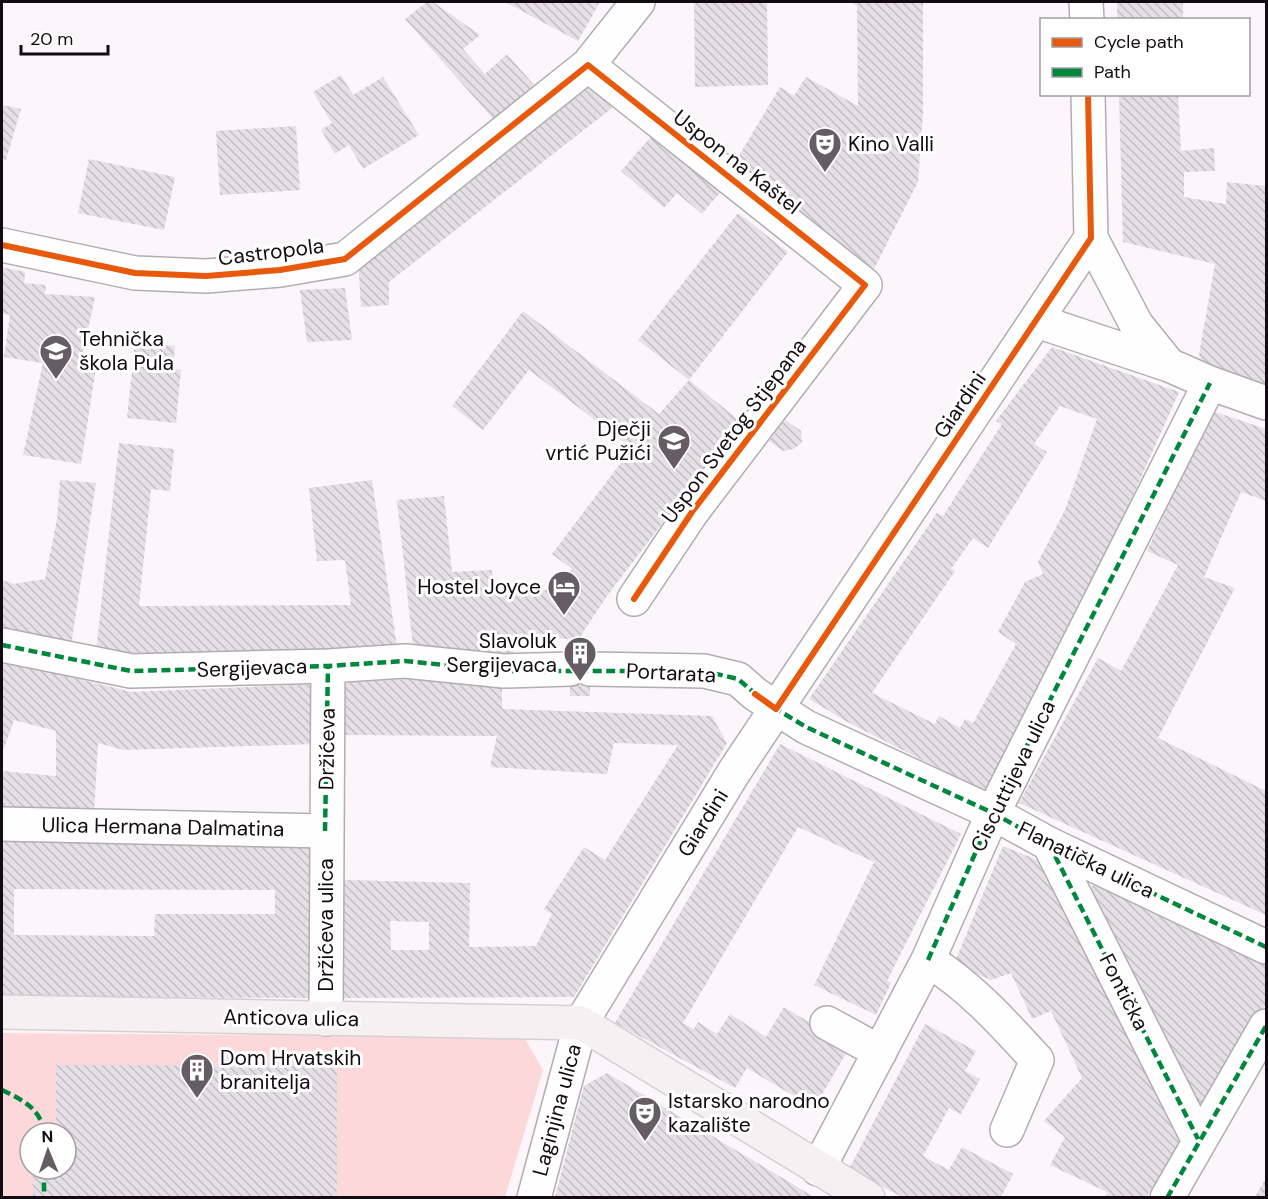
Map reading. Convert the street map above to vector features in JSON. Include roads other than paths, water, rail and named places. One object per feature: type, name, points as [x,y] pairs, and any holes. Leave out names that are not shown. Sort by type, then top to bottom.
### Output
[{"type":"main road","name":"Anticova ulica","points":[[2,1012],[581,1023]]},
{"type":"main road","points":[[581,1023],[818,1169],[868,1197]]},
{"type":"street","name":"Castropola","points":[[2,245],[135,273],[206,276],[280,270],[345,259],[588,65],[638,2]]},
{"type":"street","points":[[1086,2],[1087,18]]},
{"type":"street","name":"Uspon na Kaštel","points":[[588,65],[865,285]]},
{"type":"street","points":[[1088,96],[1091,238],[1136,324],[1169,364]]},
{"type":"street","name":"Giardini","points":[[581,1023],[776,709],[1091,238]]},
{"type":"street","name":"Uspon Svetog Stjepana","points":[[634,600],[692,512],[865,285]]},
{"type":"street","points":[[1037,321],[1169,364],[1210,384],[1266,403]]},
{"type":"street","name":"Ciscuttijeva ulica","points":[[818,1169],[928,960],[993,813],[1210,384]]},
{"type":"street","name":"Sergijevaca","points":[[2,645],[79,663],[131,671],[328,666],[405,661],[504,671]]},
{"type":"street","name":"Držićeva","points":[[325,831],[328,666]]},
{"type":"street","name":"Portarata","points":[[504,671],[580,669],[704,671],[738,679],[776,709]]},
{"type":"street","name":"Flanatička ulica","points":[[776,709],[806,727],[993,813],[1049,844],[1266,946]]},
{"type":"street","name":"Ulica Hermana Dalmatina","points":[[2,824],[325,831]]},
{"type":"street","name":"Držićeva ulica","points":[[325,831],[326,1018]]},
{"type":"street","name":"Fontička","points":[[1049,844],[1198,1139]]},
{"type":"street","points":[[928,960],[950,973],[984,1002],[1037,1060],[1007,1130]]},
{"type":"street","name":"Laginjina ulica","points":[[534,1197],[581,1023]]},
{"type":"street","points":[[827,1023],[880,1052]]},
{"type":"street","points":[[1167,1197],[1198,1139],[1266,1026]]},
{"type":"place","name":"Kino Valli","points":[[825,173]]},
{"type":"place","name":"Tehnička škola Pula","points":[[56,380]]},
{"type":"place","name":"Dječji vrtić Pužići","points":[[674,470]]},
{"type":"place","name":"Hostel Joyce","points":[[564,616]]},
{"type":"place","name":"Slavoluk Sergijevaca","points":[[580,682]]},
{"type":"place","name":"Dom Hrvatskih branitelja","points":[[197,1099]]},
{"type":"place","name":"Istarsko narodno kazalište","points":[[645,1142]]}]
